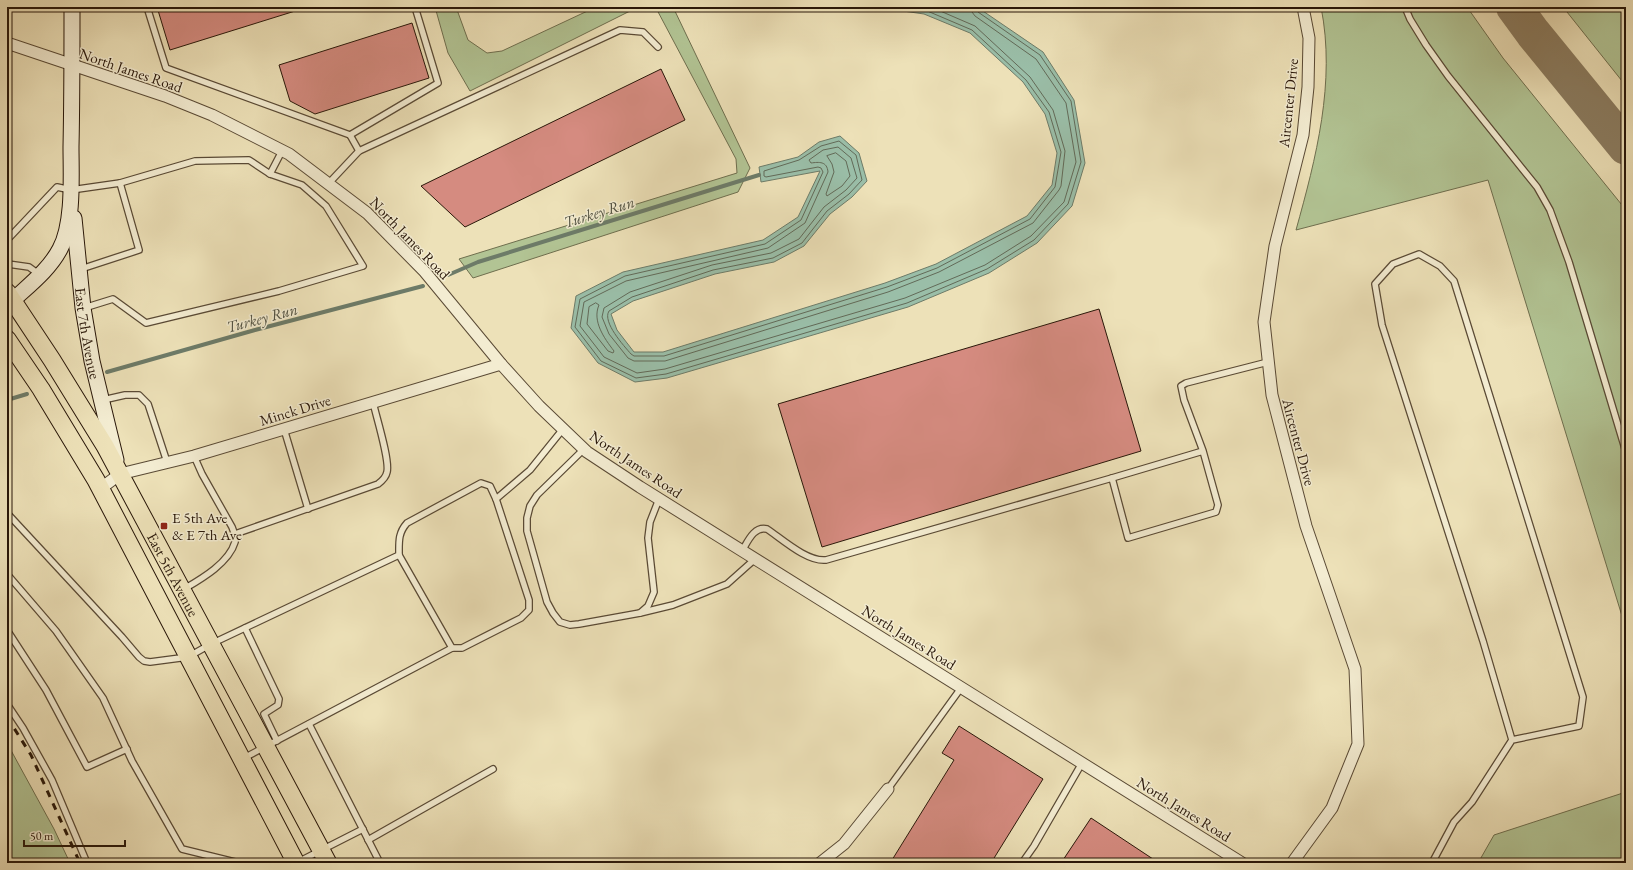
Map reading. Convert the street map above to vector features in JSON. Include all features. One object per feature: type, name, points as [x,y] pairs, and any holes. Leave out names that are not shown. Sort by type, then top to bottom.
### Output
[{"type":"main road","name":"East 5th Avenue","points":[[9,299],[81,406],[120,474],[211,644],[271,744],[324,856]]},
{"type":"main road","name":"East 5th Avenue","points":[[7,339],[42,390],[100,489],[296,863]]},
{"type":"street","name":"East 7th Avenue","points":[[9,299],[40,276],[56,257],[63,244],[67,228],[71,190],[72,7]]},
{"type":"street","name":"Aircenter Drive","points":[[1292,863],[1332,808],[1358,744],[1354,669],[1306,526],[1272,395],[1264,322],[1275,246],[1303,135],[1308,87],[1308,38],[1303,7]]},
{"type":"street","name":"North James Road","points":[[7,43],[165,96],[212,115],[282,151],[329,183],[367,214],[425,272],[501,364],[538,406],[584,448],[659,499],[1242,863]]},
{"type":"street","name":"East 7th Avenue","points":[[71,190],[83,308],[92,362],[120,474]]},
{"type":"street","name":"Minck Drive","points":[[100,489],[120,474],[194,456],[501,364]]},
{"type":"street","points":[[820,863],[844,844],[888,790]]},
{"type":"lane","points":[[147,7],[166,68],[350,135],[359,151]]},
{"type":"lane","points":[[350,135],[438,83],[415,7]]},
{"type":"lane","points":[[1404,7],[1426,45],[1448,76],[1536,187],[1550,210],[1569,262],[1626,452]]},
{"type":"lane","points":[[329,183],[359,151],[620,30],[643,32],[658,47]]},
{"type":"lane","points":[[270,174],[282,151]]},
{"type":"lane","points":[[7,240],[57,187],[71,190],[120,183],[195,161],[249,160],[270,174],[302,186],[326,206],[363,266],[279,291],[146,323],[113,299],[83,308]]},
{"type":"lane","points":[[79,270],[139,250],[120,183]]},
{"type":"lane","points":[[1432,863],[1454,822],[1472,802],[1512,740],[1579,726],[1583,697],[1454,281],[1440,266],[1419,254],[1393,264],[1374,284],[1381,318],[1483,640],[1512,740]]},
{"type":"lane","points":[[7,263],[29,267],[40,276]]},
{"type":"lane","points":[[1112,478],[1128,538],[1216,512],[1218,505],[1203,451],[1184,400],[1181,386],[1186,383],[1268,362]]},
{"type":"lane","points":[[102,400],[126,395],[139,395],[144,399],[148,404],[167,462]]},
{"type":"lane","points":[[235,534],[378,484],[387,472],[387,462],[373,402]]},
{"type":"lane","points":[[284,429],[308,509]]},
{"type":"lane","points":[[496,499],[530,470],[563,429]]},
{"type":"lane","points":[[584,448],[537,495],[530,506],[527,518],[527,531],[546,602],[552,614],[560,622],[570,625],[640,613],[673,605],[727,584],[755,559]]},
{"type":"lane","points":[[742,551],[754,533],[759,528],[762,528],[768,529],[806,555],[821,561],[826,560],[1203,451]]},
{"type":"lane","points":[[182,590],[210,572],[229,554],[235,542],[235,534],[202,474],[194,456]]},
{"type":"lane","points":[[242,759],[452,648],[462,648],[471,644],[521,618],[529,610],[529,600],[496,499],[490,486],[481,483],[408,523],[402,529],[399,538],[399,555],[452,648]]},
{"type":"lane","points":[[640,613],[648,606],[654,592],[648,538],[650,522],[659,499]]},
{"type":"lane","points":[[7,513],[139,657],[144,661],[150,662],[188,657],[211,644],[399,555]]},
{"type":"lane","points":[[7,574],[56,631],[103,698],[132,761],[182,849],[239,863]]},
{"type":"lane","points":[[245,628],[279,699],[278,705],[264,714],[271,744]]},
{"type":"lane","points":[[7,630],[46,690],[87,767],[127,750]]},
{"type":"lane","points":[[888,790],[961,688]]},
{"type":"lane","points":[[7,704],[23,728],[52,780],[87,863]]},
{"type":"lane","points":[[309,724],[380,863]]},
{"type":"lane","points":[[1022,863],[1034,846],[1082,763]]},
{"type":"lane","points":[[368,840],[493,769]]},
{"type":"lane","points":[[296,863],[324,856],[363,829]]},
{"type":"shaded area","points":[[435,7],[456,7],[468,40],[487,53],[502,51],[596,7],[673,7],[750,168],[738,192],[473,278],[459,259],[737,173],[736,159],[656,8],[634,9],[470,91],[448,53]]},
{"type":"shaded area","points":[[1321,7],[1467,7],[1503,58],[1626,210],[1626,629],[1488,180],[1296,230],[1317,148],[1322,120],[1326,63],[1325,35]]},
{"type":"shaded area","points":[[1563,7],[1626,7],[1626,86]]},
{"type":"shaded area","points":[[7,743],[54,829],[70,863],[7,863]]},
{"type":"shaded area","points":[[1626,792],[1626,863],[1478,863],[1494,835]]},
{"type":"water","points":[[892,7],[977,7],[1043,52],[1074,100],[1085,163],[1072,206],[1037,243],[989,273],[908,307],[667,378],[635,382],[598,363],[571,328],[576,296],[623,272],[763,240],[798,217],[820,171],[761,182],[759,167],[798,157],[819,142],[840,136],[859,153],[867,181],[852,197],[830,214],[804,246],[774,262],[715,274],[633,301],[611,314],[617,330],[634,352],[663,352],[885,283],[936,264],[1027,216],[1052,185],[1057,153],[1045,114],[1023,82],[970,33],[924,14],[896,10]]},
{"type":"building","points":[[157,7],[308,7],[170,50]]},
{"type":"building","points":[[412,23],[429,78],[315,114],[290,101],[279,65]]},
{"type":"building","points":[[661,69],[685,120],[465,227],[421,186]]},
{"type":"building","points":[[1099,309],[1141,451],[822,547],[778,404]]},
{"type":"building","points":[[959,726],[1043,779],[991,863],[897,863],[892,860],[954,760],[942,753]]},
{"type":"building","points":[[1091,818],[1159,863],[1061,863]]},
{"type":"waterway","name":"Turkey Run","points":[[448,275],[478,262],[759,175]]},
{"type":"waterway","name":"Turkey Run","points":[[107,372],[255,330],[423,286]]},
{"type":"waterway","name":"Turkey Run","points":[[7,400],[27,394]]},
{"type":"taxiway","points":[[1514,7],[1533,33],[1626,147]]},
{"type":"railway","points":[[7,717],[31,755],[80,863]]},
{"type":"place","name":"E 5th Ave & E 7th Ave","points":[[164,526]]}]
